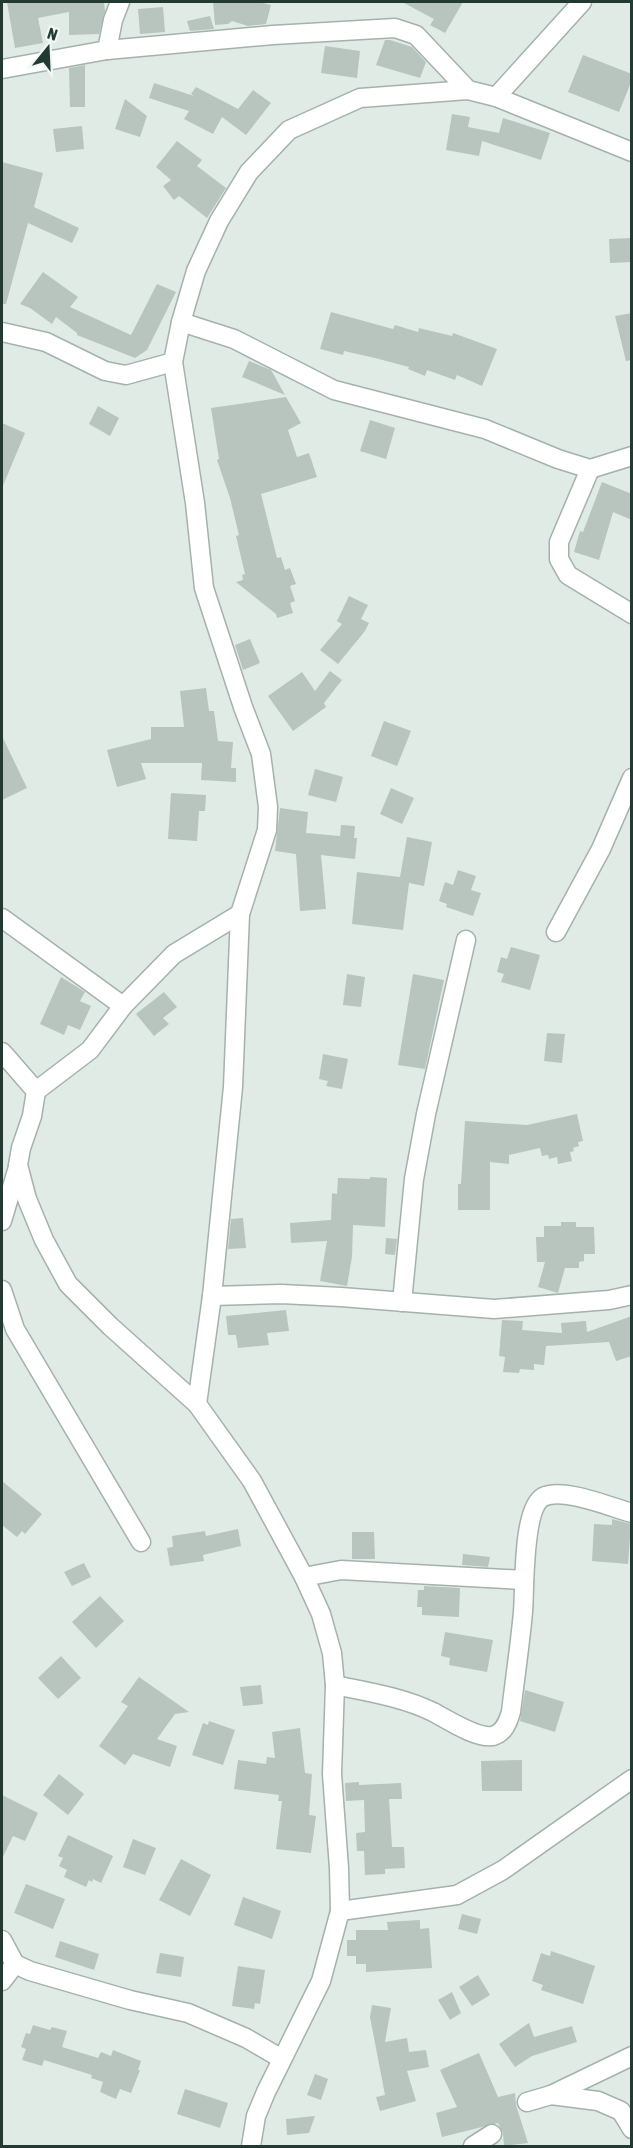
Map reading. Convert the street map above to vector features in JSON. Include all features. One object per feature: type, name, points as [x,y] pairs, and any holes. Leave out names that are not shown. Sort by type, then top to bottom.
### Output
[{"type":"street","points":[[107,50],[113,20],[120,2]]},
{"type":"street","points":[[496,96],[582,2]]},
{"type":"street","points":[[2,69],[107,50],[273,35],[395,28],[416,35],[468,90]]},
{"type":"street","points":[[197,1404],[212,1296],[233,1087],[240,914],[267,830],[268,807],[261,754],[204,588],[194,493],[172,362],[196,271],[219,221],[249,172],[289,130],[360,98],[468,90],[496,96],[632,152]]},
{"type":"street","points":[[181,322],[234,339],[334,390],[485,429],[558,459],[590,469],[632,456]]},
{"type":"street","points":[[2,332],[46,342],[105,371],[126,375],[172,362]]},
{"type":"street","points":[[590,469],[559,542],[559,559],[568,575],[632,614]]},
{"type":"street","points":[[556,932],[601,849],[632,778]]},
{"type":"street","points":[[2,1221],[32,1116],[36,1091],[90,1050],[123,1006],[174,954],[240,914]]},
{"type":"street","points":[[2,918],[123,1006]]},
{"type":"street","points":[[402,1302],[414,1179],[426,1114],[466,940]]},
{"type":"street","points":[[2,1052],[36,1091]]},
{"type":"street","points":[[18,1165],[27,1199],[44,1240],[68,1284],[110,1326],[197,1404],[252,1481],[304,1577],[321,1614],[332,1653],[335,1685],[332,1774],[340,1911],[321,1981],[256,2116],[251,2146]]},
{"type":"street","points":[[2,1290],[15,1329],[141,1542]]},
{"type":"street","points":[[212,1296],[281,1294],[494,1309],[609,1300],[632,1295]]},
{"type":"street","points":[[335,1685],[395,1698],[430,1711],[482,1737],[495,1736],[506,1727],[511,1712],[524,1608],[529,1527],[535,1504],[543,1497],[564,1494],[632,1513]]},
{"type":"street","points":[[304,1577],[341,1570],[524,1580]]},
{"type":"street","points":[[340,1911],[457,1895],[503,1870],[632,1779]]},
{"type":"street","points":[[2,1940],[15,1964],[30,1971],[77,1986],[188,2013],[246,2037],[282,2058]]},
{"type":"street","points":[[2,1981],[15,1964]]},
{"type":"street","points":[[527,2103],[551,2096],[632,2056]]},
{"type":"street","points":[[551,2096],[598,2101],[621,2111],[632,2129]]},
{"type":"street","points":[[473,2146],[492,2134]]},
{"type":"building","points":[[7,2],[104,2],[105,11],[99,34],[69,35],[69,12],[38,18],[43,43],[15,48]]},
{"type":"building","points":[[213,2],[259,2],[271,5],[266,24],[248,26],[232,21],[228,24],[215,25]]},
{"type":"building","points":[[402,2],[463,2],[445,33],[430,25],[434,19]]},
{"type":"building","points":[[163,7],[165,32],[140,34],[138,9]]},
{"type":"building","points":[[210,16],[214,29],[190,31],[187,21]]},
{"type":"building","points":[[385,40],[412,47],[426,62],[420,78],[376,65]]},
{"type":"building","points":[[325,46],[360,51],[357,78],[321,73]]},
{"type":"building","points":[[583,55],[632,74],[632,80],[619,112],[568,92]]},
{"type":"building","points":[[85,65],[85,107],[70,107],[69,68]]},
{"type":"building","points":[[154,83],[194,96],[191,94],[196,87],[238,109],[253,90],[271,103],[246,135],[222,117],[213,134],[184,119],[189,111],[149,98]]},
{"type":"building","points":[[125,99],[147,116],[140,137],[115,129]]},
{"type":"building","points":[[452,114],[470,117],[468,127],[499,133],[503,118],[550,133],[541,160],[482,141],[479,156],[446,150]]},
{"type":"building","points":[[82,126],[84,149],[56,152],[53,129]]},
{"type":"building","points":[[177,141],[202,160],[197,166],[226,188],[207,218],[179,196],[174,200],[163,186],[171,180],[156,167]]},
{"type":"building","points":[[2,162],[43,173],[34,207],[79,228],[72,243],[28,223],[6,304],[2,304]]},
{"type":"building","points":[[632,238],[632,262],[610,263],[609,239]]},
{"type":"building","points":[[43,272],[78,297],[70,307],[131,335],[157,284],[176,292],[147,350],[135,358],[77,335],[56,317],[52,324],[30,308],[20,304]]},
{"type":"building","points":[[331,312],[393,329],[395,325],[418,332],[419,328],[452,336],[453,333],[497,349],[482,386],[457,375],[455,380],[427,370],[425,376],[408,369],[409,367],[375,358],[344,351],[343,355],[320,349]]},
{"type":"building","points":[[632,313],[632,360],[626,361],[615,316]]},
{"type":"building","points":[[249,361],[271,370],[285,395],[242,377]]},
{"type":"building","points":[[286,397],[301,423],[288,430],[297,457],[309,453],[317,477],[261,494],[277,558],[281,557],[285,570],[290,568],[296,584],[290,586],[295,601],[290,603],[293,613],[277,618],[276,614],[236,582],[243,580],[242,575],[245,574],[230,498],[217,460],[219,459],[211,408]]},
{"type":"building","points":[[98,406],[119,418],[110,436],[89,424]]},
{"type":"building","points":[[370,420],[395,428],[386,459],[360,451]]},
{"type":"building","points":[[2,423],[25,433],[2,488]]},
{"type":"building","points":[[602,482],[632,494],[632,520],[613,512],[599,560],[574,552],[580,531],[583,532]]},
{"type":"building","points":[[349,596],[368,605],[361,619],[369,623],[338,664],[320,650],[342,624],[337,621]]},
{"type":"building","points":[[250,639],[260,663],[243,670],[235,645]]},
{"type":"building","points":[[330,671],[342,680],[324,703],[326,707],[293,731],[268,696],[302,672],[315,691]]},
{"type":"building","points":[[206,688],[209,711],[214,711],[218,741],[233,742],[231,768],[236,768],[236,782],[201,780],[202,763],[141,763],[146,779],[117,787],[107,750],[151,739],[151,727],[184,727],[180,691]]},
{"type":"building","points":[[384,721],[411,731],[397,766],[371,756]]},
{"type":"building","points":[[2,736],[27,788],[2,800]]},
{"type":"building","points":[[315,769],[343,777],[336,802],[308,795]]},
{"type":"building","points":[[391,788],[414,798],[402,824],[380,814]]},
{"type":"building","points":[[171,793],[206,795],[205,811],[199,811],[197,841],[168,839]]},
{"type":"building","points":[[280,808],[308,812],[306,833],[340,836],[341,825],[355,826],[354,838],[357,838],[355,859],[321,855],[326,909],[300,911],[296,854],[275,851]]},
{"type":"building","points":[[407,837],[432,842],[424,886],[409,883],[403,930],[352,924],[357,872],[400,877]]},
{"type":"building","points":[[458,870],[476,876],[471,890],[481,893],[473,916],[446,907],[447,904],[439,901],[445,882],[453,885]]},
{"type":"building","points":[[511,947],[540,955],[530,990],[501,982],[504,974],[497,972],[501,957],[507,959]]},
{"type":"building","points":[[347,974],[365,977],[361,1007],[343,1005]]},
{"type":"building","points":[[413,974],[444,980],[425,1069],[398,1065]]},
{"type":"building","points":[[61,977],[85,992],[80,1001],[91,1006],[80,1030],[68,1025],[64,1035],[40,1024]]},
{"type":"building","points":[[164,992],[177,1007],[163,1018],[169,1024],[154,1036],[136,1014]]},
{"type":"building","points":[[547,1033],[565,1034],[562,1063],[544,1061]]},
{"type":"building","points":[[323,1054],[348,1059],[342,1089],[326,1086],[328,1081],[319,1079]]},
{"type":"building","points":[[577,1114],[583,1141],[578,1142],[579,1146],[570,1152],[572,1161],[558,1164],[557,1157],[549,1159],[548,1155],[542,1156],[540,1148],[509,1155],[509,1164],[490,1162],[490,1210],[458,1210],[458,1184],[461,1184],[465,1121],[527,1125]]},
{"type":"building","points":[[370,1177],[387,1178],[385,1227],[353,1225],[352,1257],[347,1286],[320,1281],[327,1241],[291,1243],[290,1223],[331,1220],[332,1193],[337,1194],[338,1178],[370,1179]]},
{"type":"building","points":[[243,1218],[246,1248],[228,1249],[231,1219]]},
{"type":"building","points":[[561,1222],[576,1222],[576,1227],[594,1227],[595,1254],[584,1254],[584,1261],[579,1262],[579,1268],[565,1268],[558,1293],[538,1287],[545,1262],[537,1262],[536,1237],[544,1237],[544,1226],[561,1226]]},
{"type":"building","points":[[386,1238],[397,1239],[395,1255],[385,1254]]},
{"type":"building","points":[[286,1310],[289,1331],[267,1333],[269,1345],[238,1348],[236,1335],[228,1335],[226,1316]]},
{"type":"building","points":[[632,1316],[632,1356],[616,1361],[609,1342],[546,1346],[544,1365],[534,1364],[534,1370],[520,1369],[519,1373],[503,1372],[505,1357],[499,1356],[502,1320],[523,1321],[522,1330],[562,1333],[561,1323],[586,1321],[587,1332]]},
{"type":"building","points":[[2,1481],[42,1514],[25,1534],[22,1531],[17,1537],[2,1525]]},
{"type":"building","points":[[612,1519],[631,1524],[628,1564],[592,1561],[594,1524],[612,1525]]},
{"type":"building","points":[[238,1529],[241,1546],[203,1555],[204,1561],[170,1566],[167,1548],[173,1547],[172,1536],[205,1531],[206,1536]]},
{"type":"building","points":[[352,1532],[374,1532],[375,1559],[352,1559]]},
{"type":"building","points":[[463,1554],[490,1557],[488,1567],[462,1565]]},
{"type":"building","points":[[84,1563],[91,1577],[72,1586],[64,1572]]},
{"type":"building","points":[[424,1586],[460,1588],[459,1617],[422,1615],[422,1607],[417,1607],[418,1590],[424,1590]]},
{"type":"building","points":[[100,1596],[124,1621],[96,1648],[72,1622]]},
{"type":"building","points":[[445,1632],[493,1640],[487,1672],[449,1665],[450,1658],[441,1656]]},
{"type":"building","points":[[61,1656],[81,1678],[58,1699],[38,1678]]},
{"type":"building","points":[[139,1677],[189,1712],[175,1714],[157,1739],[177,1746],[170,1767],[133,1754],[125,1765],[99,1746],[128,1706],[121,1702]]},
{"type":"building","points":[[261,1685],[263,1704],[243,1706],[240,1687]]},
{"type":"building","points":[[525,1690],[564,1702],[555,1732],[520,1721]]},
{"type":"building","points":[[209,1721],[235,1730],[223,1765],[192,1755],[203,1723],[208,1725]]},
{"type":"building","points":[[300,1728],[305,1773],[312,1774],[309,1815],[316,1816],[311,1853],[276,1849],[282,1801],[278,1801],[279,1795],[234,1789],[238,1760],[266,1764],[267,1757],[275,1758],[272,1732]]},
{"type":"building","points":[[522,1760],[522,1791],[482,1791],[481,1761]]},
{"type":"building","points":[[59,1774],[84,1794],[68,1815],[43,1795]]},
{"type":"building","points":[[359,1782],[359,1785],[401,1783],[402,1799],[389,1799],[392,1847],[404,1847],[405,1868],[385,1869],[385,1874],[365,1875],[364,1851],[357,1851],[356,1833],[365,1832],[364,1800],[346,1801],[345,1783]]},
{"type":"building","points":[[2,1795],[38,1813],[25,1841],[13,1836],[2,1859]]},
{"type":"building","points":[[68,1835],[113,1856],[101,1883],[93,1879],[92,1882],[89,1880],[86,1887],[64,1877],[67,1870],[59,1866],[63,1858],[58,1856]]},
{"type":"building","points":[[133,1839],[156,1848],[145,1875],[123,1867]]},
{"type":"building","points":[[181,1859],[211,1875],[190,1916],[159,1900]]},
{"type":"building","points":[[26,1884],[65,1899],[53,1929],[14,1913]]},
{"type":"building","points":[[243,1897],[281,1911],[272,1939],[234,1925]]},
{"type":"building","points":[[462,1914],[481,1919],[477,1934],[458,1929]]},
{"type":"building","points":[[420,1920],[420,1929],[429,1928],[432,1968],[366,1972],[366,1964],[356,1964],[356,1956],[347,1956],[347,1940],[356,1940],[356,1930],[388,1930],[387,1922]]},
{"type":"building","points":[[60,1941],[99,1954],[94,1970],[55,1957]]},
{"type":"building","points":[[551,1951],[595,1966],[583,2004],[541,1990],[543,1985],[532,1981],[541,1953],[550,1956]]},
{"type":"building","points":[[160,1953],[184,1957],[181,1977],[156,1973]]},
{"type":"building","points":[[238,1966],[265,1970],[260,2004],[255,2003],[254,2009],[232,2006]]},
{"type":"building","points":[[478,1975],[490,1995],[472,2006],[459,1987]]},
{"type":"building","points":[[452,1992],[461,2013],[450,2020],[438,2000]]},
{"type":"building","points":[[372,2005],[391,2008],[385,2042],[407,2038],[409,2052],[426,2050],[429,2067],[407,2071],[416,2101],[380,2111],[376,2097],[385,2095],[370,2017]]},
{"type":"building","points":[[529,2023],[534,2037],[572,2026],[577,2042],[532,2056],[515,2067],[499,2044]]},
{"type":"building","points":[[33,2025],[50,2030],[52,2027],[67,2031],[62,2047],[98,2058],[101,2052],[111,2056],[113,2050],[141,2061],[131,2093],[120,2089],[116,2099],[100,2092],[103,2082],[91,2078],[92,2075],[44,2060],[42,2066],[22,2060],[26,2049],[21,2047],[26,2033],[30,2034]]},
{"type":"building","points":[[479,2053],[498,2097],[515,2093],[516,2105],[528,2143],[504,2146],[503,2133],[498,2123],[442,2137],[436,2113],[457,2107],[440,2070]]},
{"type":"building","points":[[315,2074],[328,2079],[321,2100],[307,2095]]},
{"type":"building","points":[[185,2089],[228,2103],[220,2128],[177,2114]]},
{"type":"building","points":[[315,2116],[309,2133],[287,2135],[286,2119]]}]
